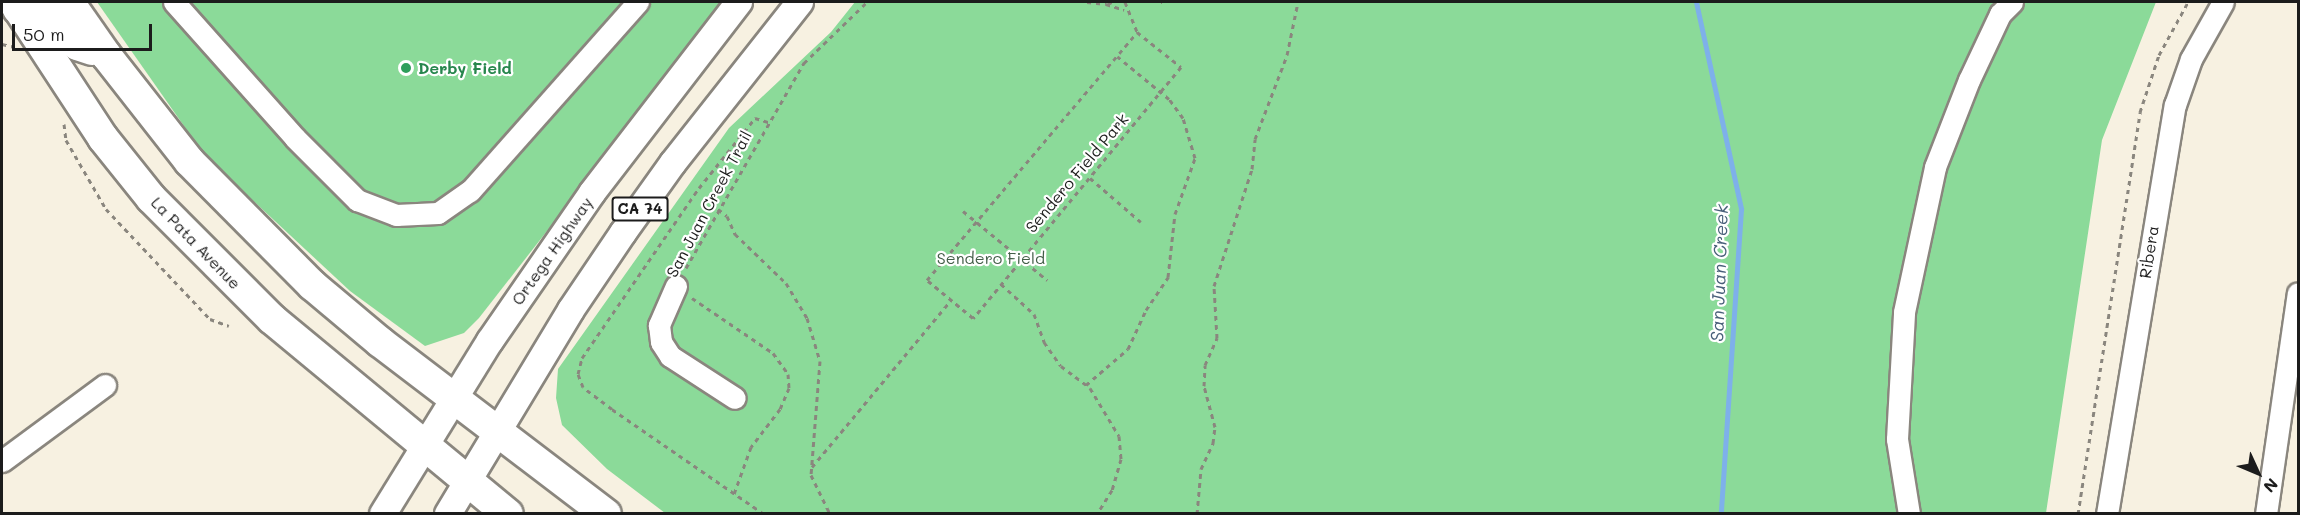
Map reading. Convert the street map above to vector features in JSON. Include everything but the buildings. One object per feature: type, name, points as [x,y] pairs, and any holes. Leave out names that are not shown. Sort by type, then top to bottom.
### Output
[{"type":"highway","points":[[69,2],[106,55],[189,161],[237,212],[312,285],[453,397],[606,513]]},
{"type":"highway","points":[[11,10],[34,3],[53,18],[77,45],[106,55]]},
{"type":"highway","name":"La Pata Avenue","points":[[11,10],[103,138],[151,198],[272,319],[508,513]]},
{"type":"main road","name":"Ortega Highway","points":[[382,513],[453,397],[592,193],[739,2]]},
{"type":"main road","name":"CA 74","points":[[448,513],[623,233],[673,163],[800,2]]},
{"type":"street","points":[[174,2],[295,138],[357,200],[396,215],[438,213],[470,191],[638,2]]},
{"type":"street","points":[[1910,513],[1897,439],[1904,312],[1935,167],[1974,70],[2000,14],[2012,2]]},
{"type":"street","name":"Ribera","points":[[2108,513],[2175,105],[2191,59],[2223,2]]},
{"type":"street","points":[[676,286],[659,325],[661,342],[670,356],[735,398]]},
{"type":"street","points":[[2266,513],[2298,293]]},
{"type":"street","points":[[2,461],[105,385]]},
{"type":"path","name":"San Juan Creek Trail","points":[[734,494],[738,473],[751,447],[780,409],[789,388],[788,374],[773,353],[676,286],[718,209],[804,63],[867,2]]},
{"type":"path","points":[[1087,2],[1106,4],[1125,10]]},
{"type":"path","points":[[1106,4],[1112,2]]},
{"type":"path","name":"Sendero Field Park","points":[[1125,2],[1125,10],[1136,21],[1137,32],[927,280],[973,318],[1181,67],[1137,32]]},
{"type":"path","points":[[1197,513],[1201,469],[1213,443],[1215,427],[1204,386],[1205,365],[1217,338],[1214,286],[1252,169],[1255,139],[1287,55],[1298,2]]},
{"type":"path","points":[[2078,513],[2140,112],[2159,55],[2188,2]]},
{"type":"path","points":[[2,44],[21,49]]},
{"type":"path","points":[[1086,385],[1128,350],[1146,310],[1168,277],[1175,214],[1195,158],[1184,118],[1160,92],[1117,56]]},
{"type":"path","points":[[63,115],[66,140],[106,209],[210,319],[229,326]]},
{"type":"path","points":[[1089,178],[1141,222]]},
{"type":"path","points":[[718,209],[727,216],[735,234],[786,283],[807,318],[820,361],[811,468],[830,513]]},
{"type":"path","points":[[963,212],[1047,280]]},
{"type":"path","points":[[1001,284],[1034,314],[1044,342],[1061,366],[1086,385],[1112,417],[1119,436],[1121,459],[1112,490],[1097,513]]},
{"type":"path","points":[[811,468],[951,300]]},
{"type":"green space","points":[[97,2],[726,2],[479,318],[464,333],[425,346],[350,291],[205,156]]},
{"type":"green space","name":"Sendero Field","points":[[855,2],[2156,2],[2102,140],[2046,513],[665,513],[607,469],[562,425],[556,398],[558,369],[729,128],[831,32]]},
{"type":"waterway","name":"San Juan Creek","points":[[1696,2],[1741,209],[1721,514]]},
{"type":"place","name":"Derby Field","points":[[406,68]]}]
